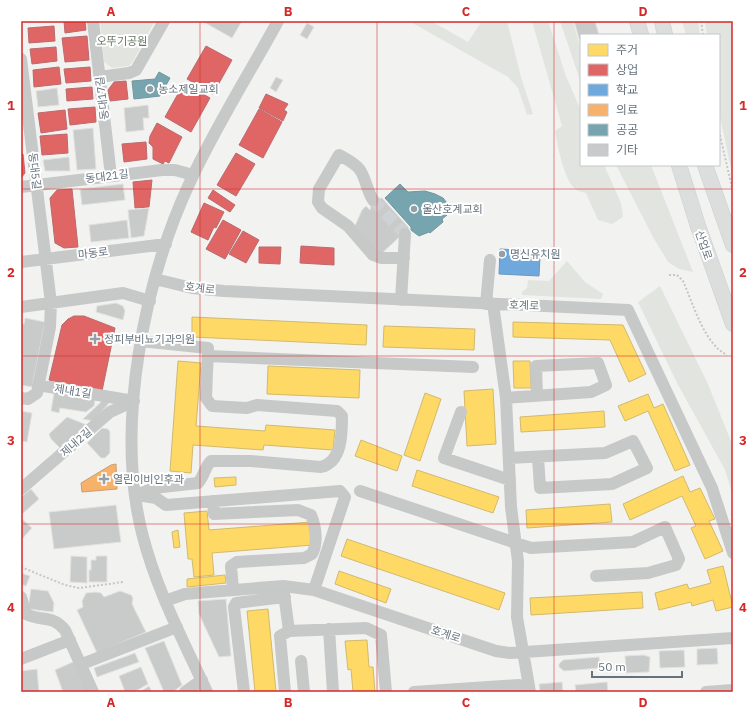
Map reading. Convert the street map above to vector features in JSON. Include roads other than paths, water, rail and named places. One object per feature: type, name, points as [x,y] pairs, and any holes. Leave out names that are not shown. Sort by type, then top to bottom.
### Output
[{"type":"main road","points":[[637,21],[641,34]]},
{"type":"main road","points":[[662,21],[665,34]]},
{"type":"main road","name":"산업로","points":[[679,166],[730,306],[733,324]]},
{"type":"main road","points":[[705,166],[733,246]]},
{"type":"street","name":"동대17길","points":[[93,21],[111,176]]},
{"type":"street","points":[[99,78],[130,73],[136,70],[164,21]]},
{"type":"street","points":[[207,692],[165,601],[142,531],[136,495],[132,437],[140,342],[155,279],[166,244],[193,175],[278,21]]},
{"type":"street","name":"동대5길","points":[[21,59],[51,300],[50,327],[38,385]]},
{"type":"street","points":[[374,200],[367,190],[360,170],[353,162],[339,155],[319,189],[318,202],[322,208],[348,226],[373,255],[381,258],[404,258]]},
{"type":"street","name":"동대21길","points":[[21,187],[162,170],[175,170],[193,175]]},
{"type":"street","points":[[401,300],[405,234]]},
{"type":"street","name":"마동로","points":[[21,262],[47,262],[166,244]]},
{"type":"street","points":[[490,260],[490,304],[506,398],[511,507],[519,580],[517,617],[530,692]]},
{"type":"street","name":"호계로","points":[[155,279],[192,288],[401,300],[628,310],[712,488],[733,553]]},
{"type":"street","points":[[21,307],[51,300],[123,293],[150,301]]},
{"type":"street","points":[[136,495],[154,488],[198,483],[204,476],[205,467],[211,461],[251,461],[321,467],[329,465],[334,460],[338,451],[342,425],[342,416],[337,411],[257,405],[247,408],[212,406],[206,398],[208,348],[140,342]]},
{"type":"street","points":[[208,356],[473,367]]},
{"type":"street","points":[[506,398],[592,392],[606,385],[598,363],[536,366],[537,395]]},
{"type":"street","points":[[21,398],[28,399],[37,393],[38,385]]},
{"type":"street","name":"제내1길","points":[[38,385],[134,401]]},
{"type":"street","name":"제내2길","points":[[21,489],[110,412],[134,401]]},
{"type":"street","points":[[460,412],[444,458],[510,480]]},
{"type":"street","points":[[509,458],[605,453],[633,441],[647,468],[612,484],[540,488],[538,457]]},
{"type":"street","points":[[136,495],[156,498],[166,505],[340,491],[345,497],[314,590]]},
{"type":"street","points":[[360,491],[531,548],[633,542],[665,527],[679,559],[676,565],[648,573],[596,576]]},
{"type":"street","points":[[213,501],[214,514],[298,510],[311,515],[314,522],[316,547],[312,554],[304,558],[236,562],[231,566],[233,590]]},
{"type":"street","name":"호계로","points":[[165,601],[185,594],[233,590],[284,592],[314,590],[496,651],[524,652],[733,638]]},
{"type":"street","points":[[244,692],[234,606],[236,603],[284,592],[289,631]]},
{"type":"street","points":[[21,597],[26,614],[31,617],[53,620],[59,623],[70,640],[82,664],[93,692]]},
{"type":"street","points":[[82,664],[177,627]]},
{"type":"street","points":[[285,692],[280,636],[289,631],[366,628],[381,635],[386,692]]},
{"type":"street","points":[[329,629],[333,692]]},
{"type":"street","points":[[21,659],[70,640]]},
{"type":"street","points":[[301,662],[304,692]]},
{"type":"street","points":[[184,692],[202,680]]},
{"type":"street","points":[[414,692],[519,685],[520,692]]},
{"type":"street","points":[[706,692],[733,690]]},
{"type":"tunnel","points":[[373,200],[405,234]]},
{"type":"place","name":"농소제일교회","points":[[150,89]]},
{"type":"place","name":"울산호계교회","points":[[414,209]]},
{"type":"place","name":"명신유치원","points":[[502,254]]},
{"type":"place","name":"정피부비뇨기과의원","points":[[95,339]]},
{"type":"place","name":"열린이비인후과","points":[[104,479]]},
{"type":"park label","name":"오뚜기공원","points":[[122,41]]}]
